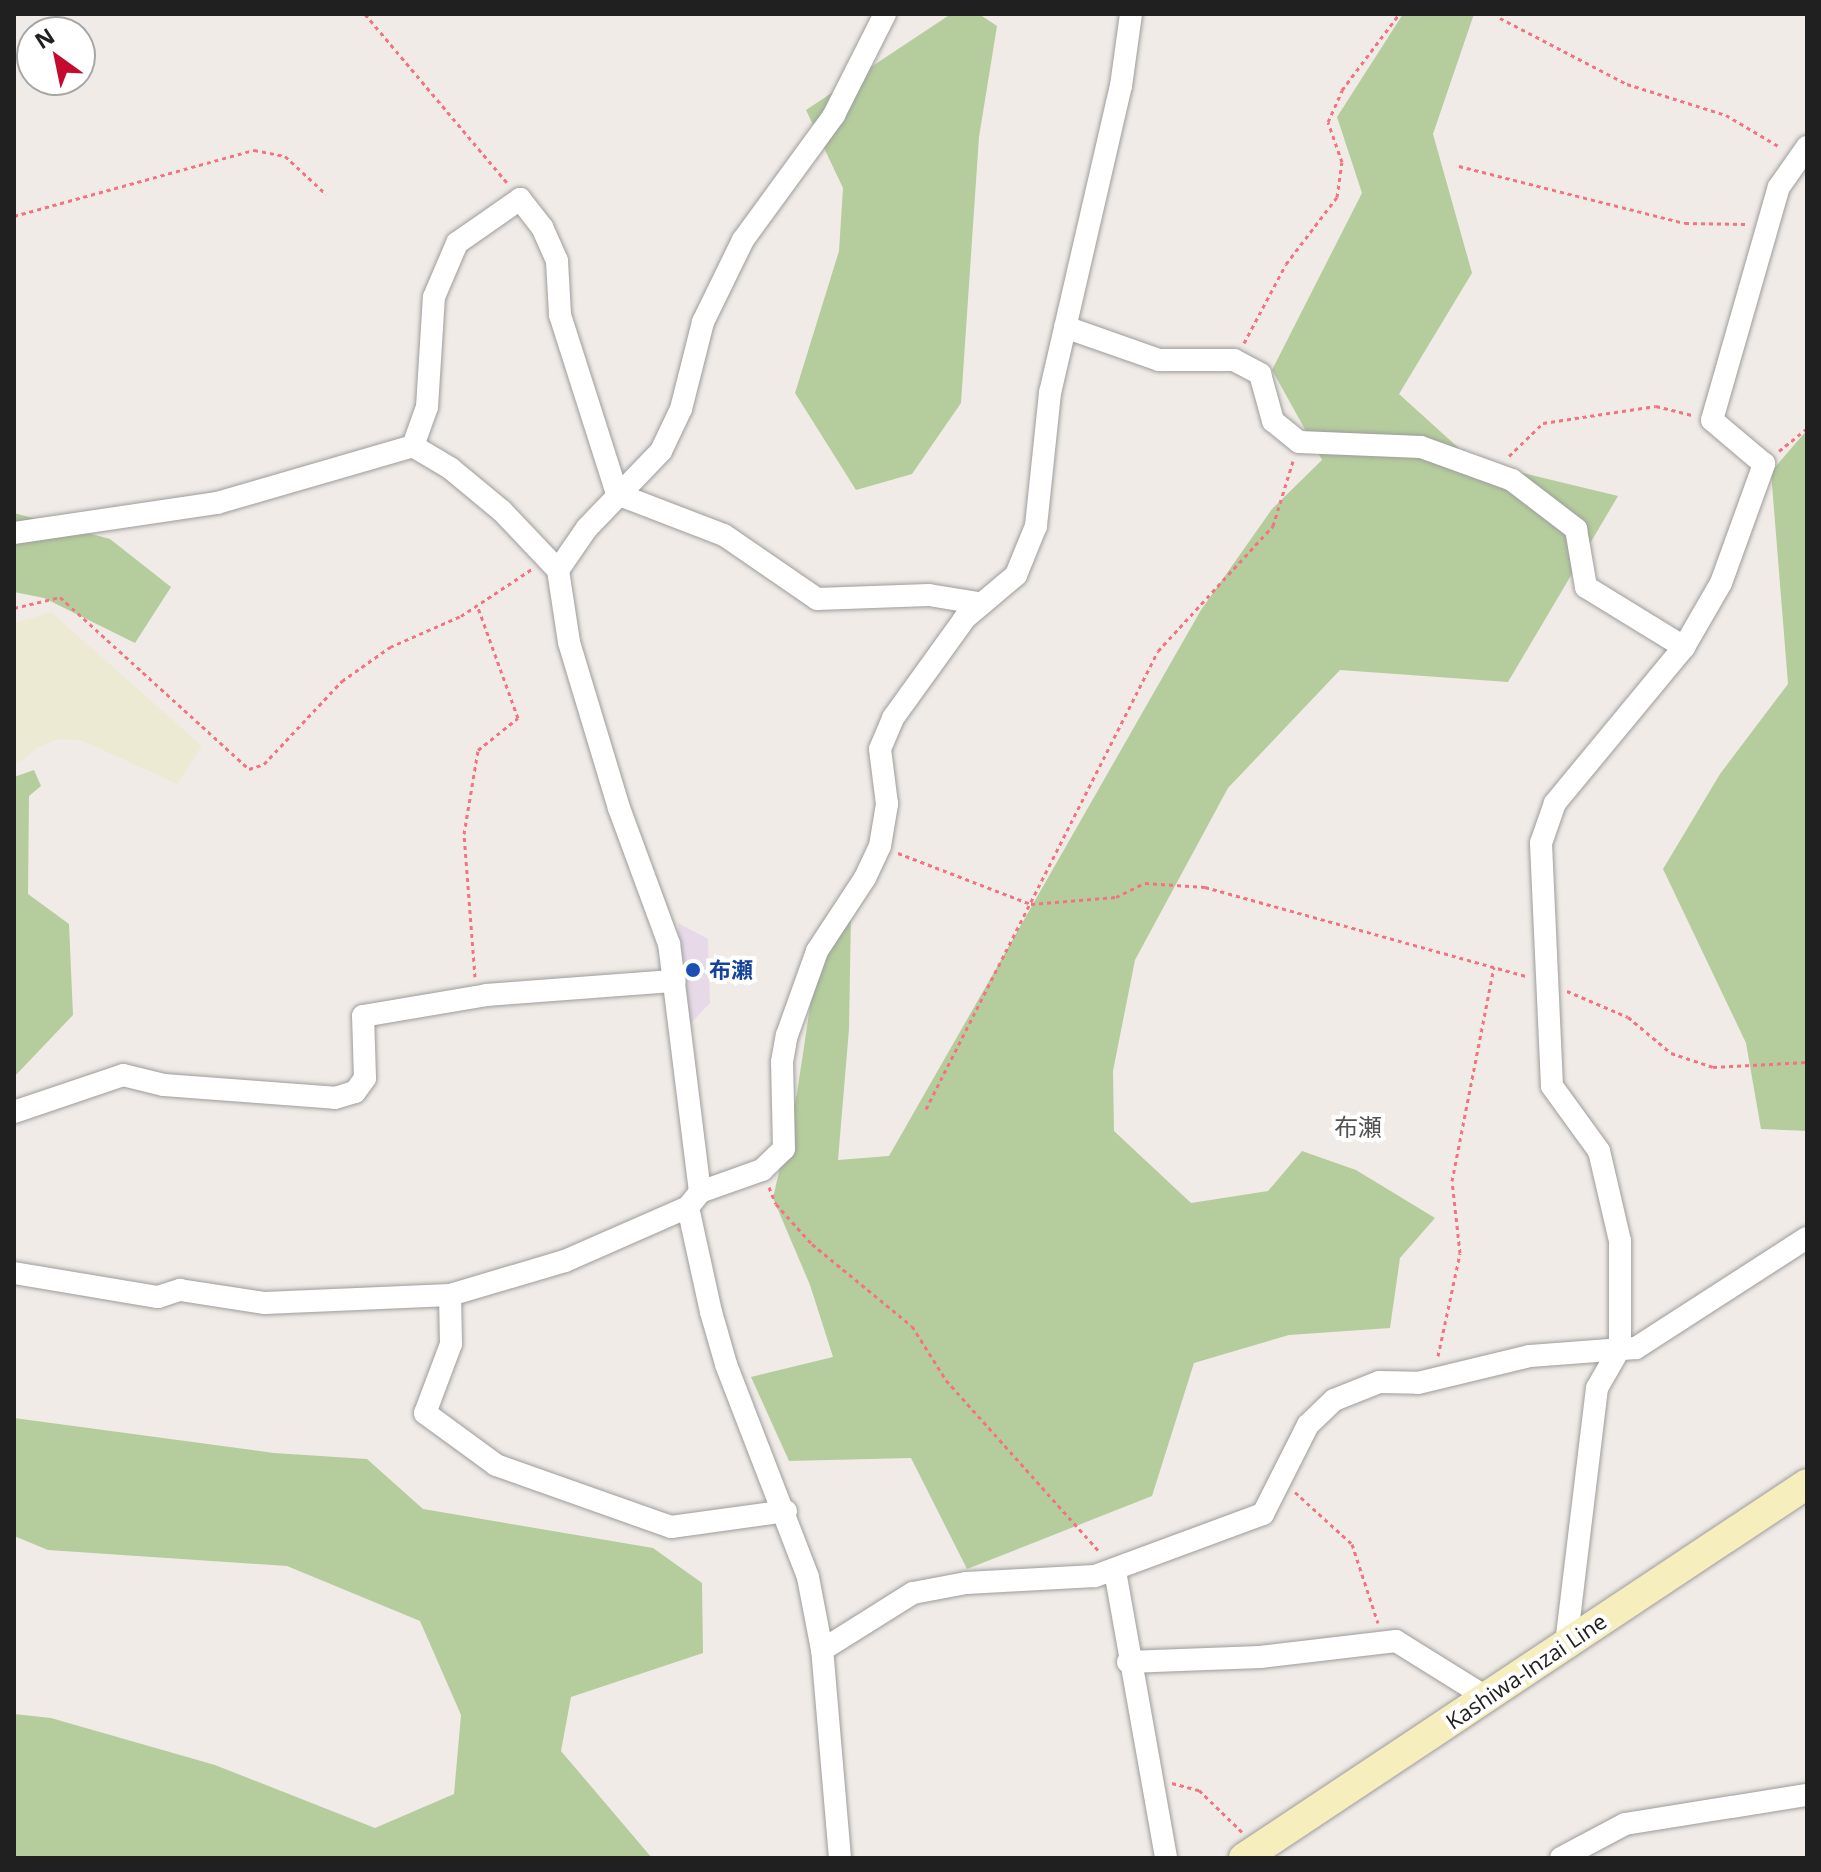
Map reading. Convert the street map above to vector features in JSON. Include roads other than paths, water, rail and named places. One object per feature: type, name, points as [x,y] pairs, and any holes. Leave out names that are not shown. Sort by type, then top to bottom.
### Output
[{"type":"main road","name":"Kashiwa-Inzai Line","points":[[1251,1853],[1807,1484]]},
{"type":"street","points":[[552,565],[661,451],[681,409],[703,322],[743,240],[834,115],[885,14]]},
{"type":"street","points":[[14,1273],[158,1297],[180,1290],[265,1303],[450,1295],[565,1261],[762,1170],[784,1149],[782,1062],[812,965],[880,846],[887,804],[880,749],[893,718],[978,603],[1016,575],[1036,526],[1050,393],[1118,101],[1131,14]]},
{"type":"street","points":[[1566,1644],[1597,1388],[1620,1348],[1620,1241],[1599,1151],[1552,1086],[1541,843],[1555,803],[1684,647],[1721,583],[1764,464],[1712,420],[1766,225],[1779,187],[1802,152]]},
{"type":"street","points":[[413,446],[427,407],[434,297],[457,243],[520,199],[557,261],[560,315],[617,494]]},
{"type":"street","points":[[1065,327],[1159,360],[1234,360],[1260,374],[1273,421],[1299,442],[1421,447],[1512,480],[1576,529],[1586,587],[1684,647]]},
{"type":"street","points":[[14,533],[217,503],[413,446],[450,468],[502,511],[552,565],[569,642],[619,808],[660,908],[674,981],[694,1199],[726,1364],[786,1511],[808,1577],[822,1650],[840,1858]]},
{"type":"street","points":[[617,494],[724,535],[817,599],[929,595],[978,603]]},
{"type":"street","points":[[14,1112],[123,1075],[178,1086],[335,1098],[355,1092],[365,1078],[363,1016],[477,997],[674,981]]},
{"type":"street","points":[[822,1650],[913,1593],[1115,1571],[1263,1514],[1308,1425],[1334,1400],[1379,1382],[1434,1380],[1530,1356],[1636,1348],[1675,1327],[1807,1238]]},
{"type":"street","points":[[450,1295],[451,1344],[425,1413],[496,1465],[671,1527],[786,1511]]},
{"type":"street","points":[[1115,1571],[1128,1662],[1166,1858]]},
{"type":"street","points":[[1128,1662],[1260,1657],[1396,1641],[1434,1661],[1486,1697]]},
{"type":"street","points":[[1561,1858],[1625,1824],[1807,1795]]},
{"type":"place","name":"布瀬","points":[[693,970]]},
{"type":"district","name":"布瀬","points":[[1358,1127]]}]
